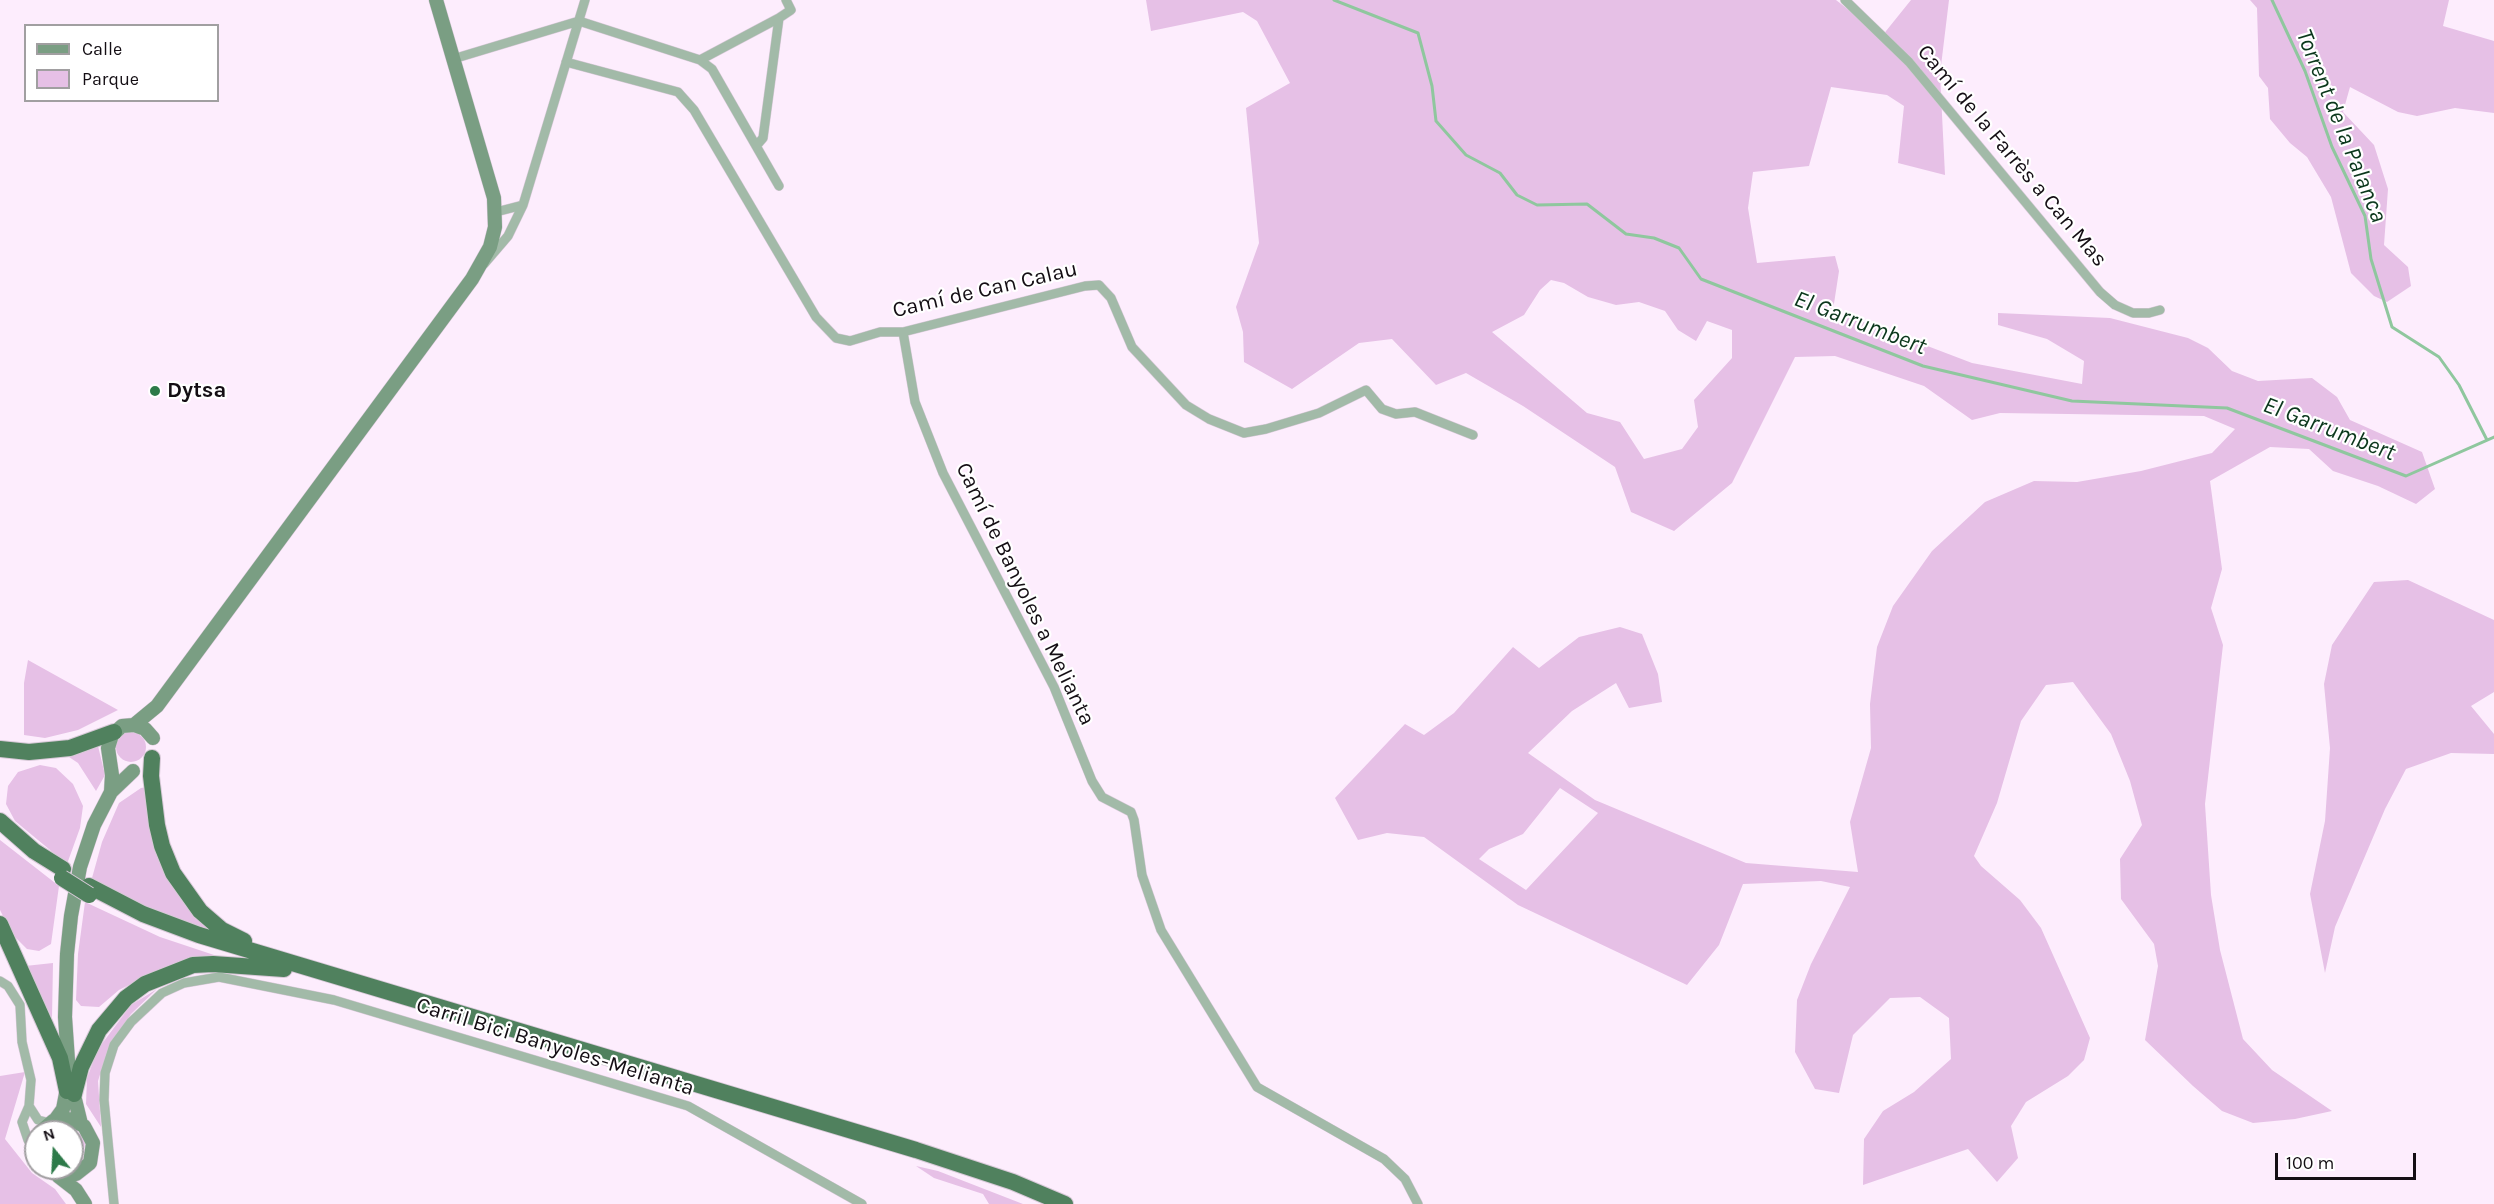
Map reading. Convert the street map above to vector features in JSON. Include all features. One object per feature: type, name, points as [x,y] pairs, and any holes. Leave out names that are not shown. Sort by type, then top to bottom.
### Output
[{"type":"highway","points":[[0,749],[29,752],[70,748],[114,732]]},
{"type":"highway","points":[[152,758],[151,776],[162,846],[191,902],[222,930],[256,946],[281,954],[290,966]]},
{"type":"highway","points":[[0,821],[63,874]]},
{"type":"highway","points":[[0,833],[140,921],[177,935],[290,966],[916,1150],[1002,1178],[1065,1204]]},
{"type":"highway","points":[[0,924],[60,1058],[70,1087]]},
{"type":"highway","points":[[70,1087],[99,1030],[126,998],[145,984],[193,965],[290,966],[914,1157],[978,1178],[1045,1204]]},
{"type":"main road","points":[[134,725],[157,706],[478,270],[490,248],[496,212],[491,185],[436,0]]},
{"type":"main road","points":[[80,1120],[70,1087],[65,989],[72,908],[85,848],[111,792],[133,771],[144,767],[152,758],[155,748],[153,738],[157,706]]},
{"type":"main road","points":[[111,792],[108,745],[114,732],[124,726],[134,725],[145,729],[153,738]]},
{"type":"main road","points":[[110,759],[120,768],[133,771]]},
{"type":"main road","points":[[53,1120],[63,1109],[70,1087]]},
{"type":"main road","points":[[84,1127],[90,1134],[93,1143],[92,1156],[86,1168],[85,1204]]},
{"type":"main road","points":[[63,1180],[76,1190],[85,1204]]},
{"type":"street","points":[[478,270],[497,252],[524,205],[585,0]]},
{"type":"street","points":[[700,60],[791,10],[786,0]]},
{"type":"street","name":"Camí de la Farrès a Can Mas","points":[[1845,0],[1909,62],[2100,292],[2115,305],[2133,313],[2160,310]]},
{"type":"street","points":[[757,145],[763,138],[778,18]]},
{"type":"street","points":[[453,59],[579,21],[700,60],[712,69],[779,186]]},
{"type":"street","name":"Camí de Can Calau","points":[[566,63],[678,92],[694,110],[816,317],[836,338],[849,341],[880,332],[903,332],[1085,286],[1099,285],[1111,298],[1132,346],[1186,405],[1209,419],[1244,433],[1266,429],[1319,413],[1366,390],[1382,409],[1396,414],[1414,412],[1473,435]]},
{"type":"street","points":[[496,212],[524,205]]},
{"type":"street","points":[[495,226],[511,230]]},
{"type":"street","name":"Camí de Banyoles a Melianta","points":[[903,332],[915,402],[943,473],[1054,687],[1092,781],[1102,797],[1131,812],[1142,875],[1161,930],[1257,1087],[1384,1159],[1406,1179],[1419,1204]]},
{"type":"street","name":"Carril Bici Banyoles-Melianta","points":[[114,1204],[104,1100],[105,1073],[114,1045],[131,1022],[162,993],[205,978],[219,977],[334,1000],[688,1106],[862,1204]]},
{"type":"street","points":[[0,981],[8,986],[20,1005],[22,1042],[31,1080],[29,1106],[22,1122],[24,1131]]},
{"type":"street","points":[[29,1106],[38,1120]]},
{"type":"green space","points":[[1146,0],[1836,0],[1882,36],[1911,0],[1949,0],[1940,74],[1945,175],[1898,163],[1904,106],[1887,95],[1831,87],[1809,166],[1753,172],[1748,208],[1757,263],[1835,256],[1839,271],[1833,310],[1972,363],[2082,384],[2084,361],[2047,339],[1998,325],[1998,313],[2110,318],[2188,338],[2208,348],[2232,371],[2258,381],[2312,378],[2337,397],[2350,420],[2422,452],[2435,489],[2416,504],[2378,486],[2333,471],[2309,449],[2270,447],[2210,481],[2222,569],[2211,608],[2223,645],[2205,804],[2211,895],[2220,950],[2243,1039],[2272,1070],[2332,1111],[2295,1119],[2253,1123],[2222,1111],[2145,1040],[2158,966],[2154,944],[2121,899],[2120,859],[2142,825],[2130,781],[2111,734],[2073,682],[2046,685],[2021,721],[1997,803],[1974,856],[1981,866],[2020,900],[2041,928],[2090,1038],[2084,1060],[2068,1076],[2026,1102],[2011,1126],[2018,1158],[1997,1182],[1968,1149],[1863,1185],[1864,1139],[1883,1111],[1914,1092],[1951,1059],[1949,1018],[1920,997],[1890,998],[1853,1035],[1839,1093],[1815,1089],[1795,1052],[1797,1000],[1811,964],[1850,887],[1821,881],[1743,884],[1719,945],[1687,985],[1518,905],[1424,837],[1387,833],[1358,840],[1335,798],[1405,724],[1424,735],[1454,713],[1513,647],[1539,668],[1579,637],[1620,627],[1642,634],[1658,674],[1662,702],[1629,708],[1616,683],[1572,711],[1528,753],[1595,800],[1746,863],[1858,872],[1850,822],[1871,748],[1870,704],[1877,647],[1893,606],[1932,551],[1985,502],[2034,481],[2077,482],[2141,471],[2212,453],[2235,429],[2204,416],[2000,413],[1972,420],[1924,386],[1835,356],[1795,357],[1732,483],[1674,531],[1631,512],[1615,467],[1523,406],[1466,373],[1436,385],[1392,339],[1359,343],[1292,389],[1244,362],[1243,332],[1236,307],[1259,243],[1246,108],[1290,83],[1257,21],[1243,12],[1151,31]],"holes":[[[1551,280],[1564,283],[1588,297],[1616,305],[1639,302],[1665,311],[1678,330],[1696,341],[1707,321],[1732,330],[1732,358],[1694,400],[1698,427],[1682,449],[1644,459],[1620,422],[1587,413],[1492,332],[1524,315],[1540,290]],[[1560,788],[1598,813],[1526,890],[1479,859],[1489,849],[1523,834]]]},
{"type":"green space","points":[[2250,0],[2449,0],[2443,26],[2494,41],[2494,113],[2455,108],[2417,116],[2398,112],[2350,87],[2343,112],[2374,145],[2388,189],[2384,245],[2408,267],[2411,286],[2387,302],[2374,296],[2351,273],[2331,197],[2307,157],[2290,143],[2270,119],[2268,88],[2259,76],[2257,8]]},
{"type":"green space","points":[[2408,580],[2494,620],[2494,692],[2471,706],[2494,734],[2494,754],[2451,753],[2406,769],[2385,809],[2335,927],[2325,973],[2310,894],[2325,821],[2330,748],[2324,684],[2332,645],[2374,582]]},
{"type":"green space","points":[[28,660],[118,710],[78,730],[45,738],[24,735],[24,683]]},
{"type":"green space","points":[[131,732],[142,736],[146,747],[142,758],[131,762],[120,758],[116,747],[120,736]]},
{"type":"green space","points":[[98,746],[105,775],[96,791],[78,763],[66,755]]},
{"type":"green space","points":[[40,765],[56,768],[73,784],[83,806],[80,828],[67,864],[15,821],[6,804],[8,786],[18,772]]},
{"type":"green space","points":[[147,787],[166,865],[221,938],[146,909],[92,878],[102,842],[119,803],[141,788]]},
{"type":"green space","points":[[0,840],[59,886],[51,944],[39,951],[27,949],[12,934],[0,910]]},
{"type":"green space","points":[[85,902],[160,937],[226,959],[203,959],[165,967],[119,990],[99,1007],[81,1006],[76,1000],[78,954]]},
{"type":"green space","points":[[53,963],[52,1018],[25,966]]},
{"type":"green space","points":[[157,989],[131,1014],[108,1049],[98,1081],[101,1127],[86,1104],[87,1078],[98,1049],[131,1005]]},
{"type":"green space","points":[[25,1072],[5,1139],[24,1163],[24,1180],[42,1180],[55,1189],[66,1204],[0,1204],[0,1076]]},
{"type":"green space","points":[[916,1166],[938,1171],[1023,1204],[989,1204],[983,1194],[934,1178]]},
{"type":"waterway","name":"El Garrumbert","points":[[1334,0],[1418,33],[1432,86],[1436,121],[1466,155],[1500,173],[1517,195],[1537,205],[1587,204],[1626,234],[1654,238],[1679,248],[1701,279],[1923,366],[2072,401],[2227,408],[2406,476],[2494,437]]},
{"type":"waterway","name":"Torrent de la Palanca","points":[[2272,0],[2305,71],[2332,147],[2365,216],[2371,259],[2392,327],[2439,357],[2459,385],[2487,440]]},
{"type":"place","name":"Dytsa","points":[[155,391]]}]
